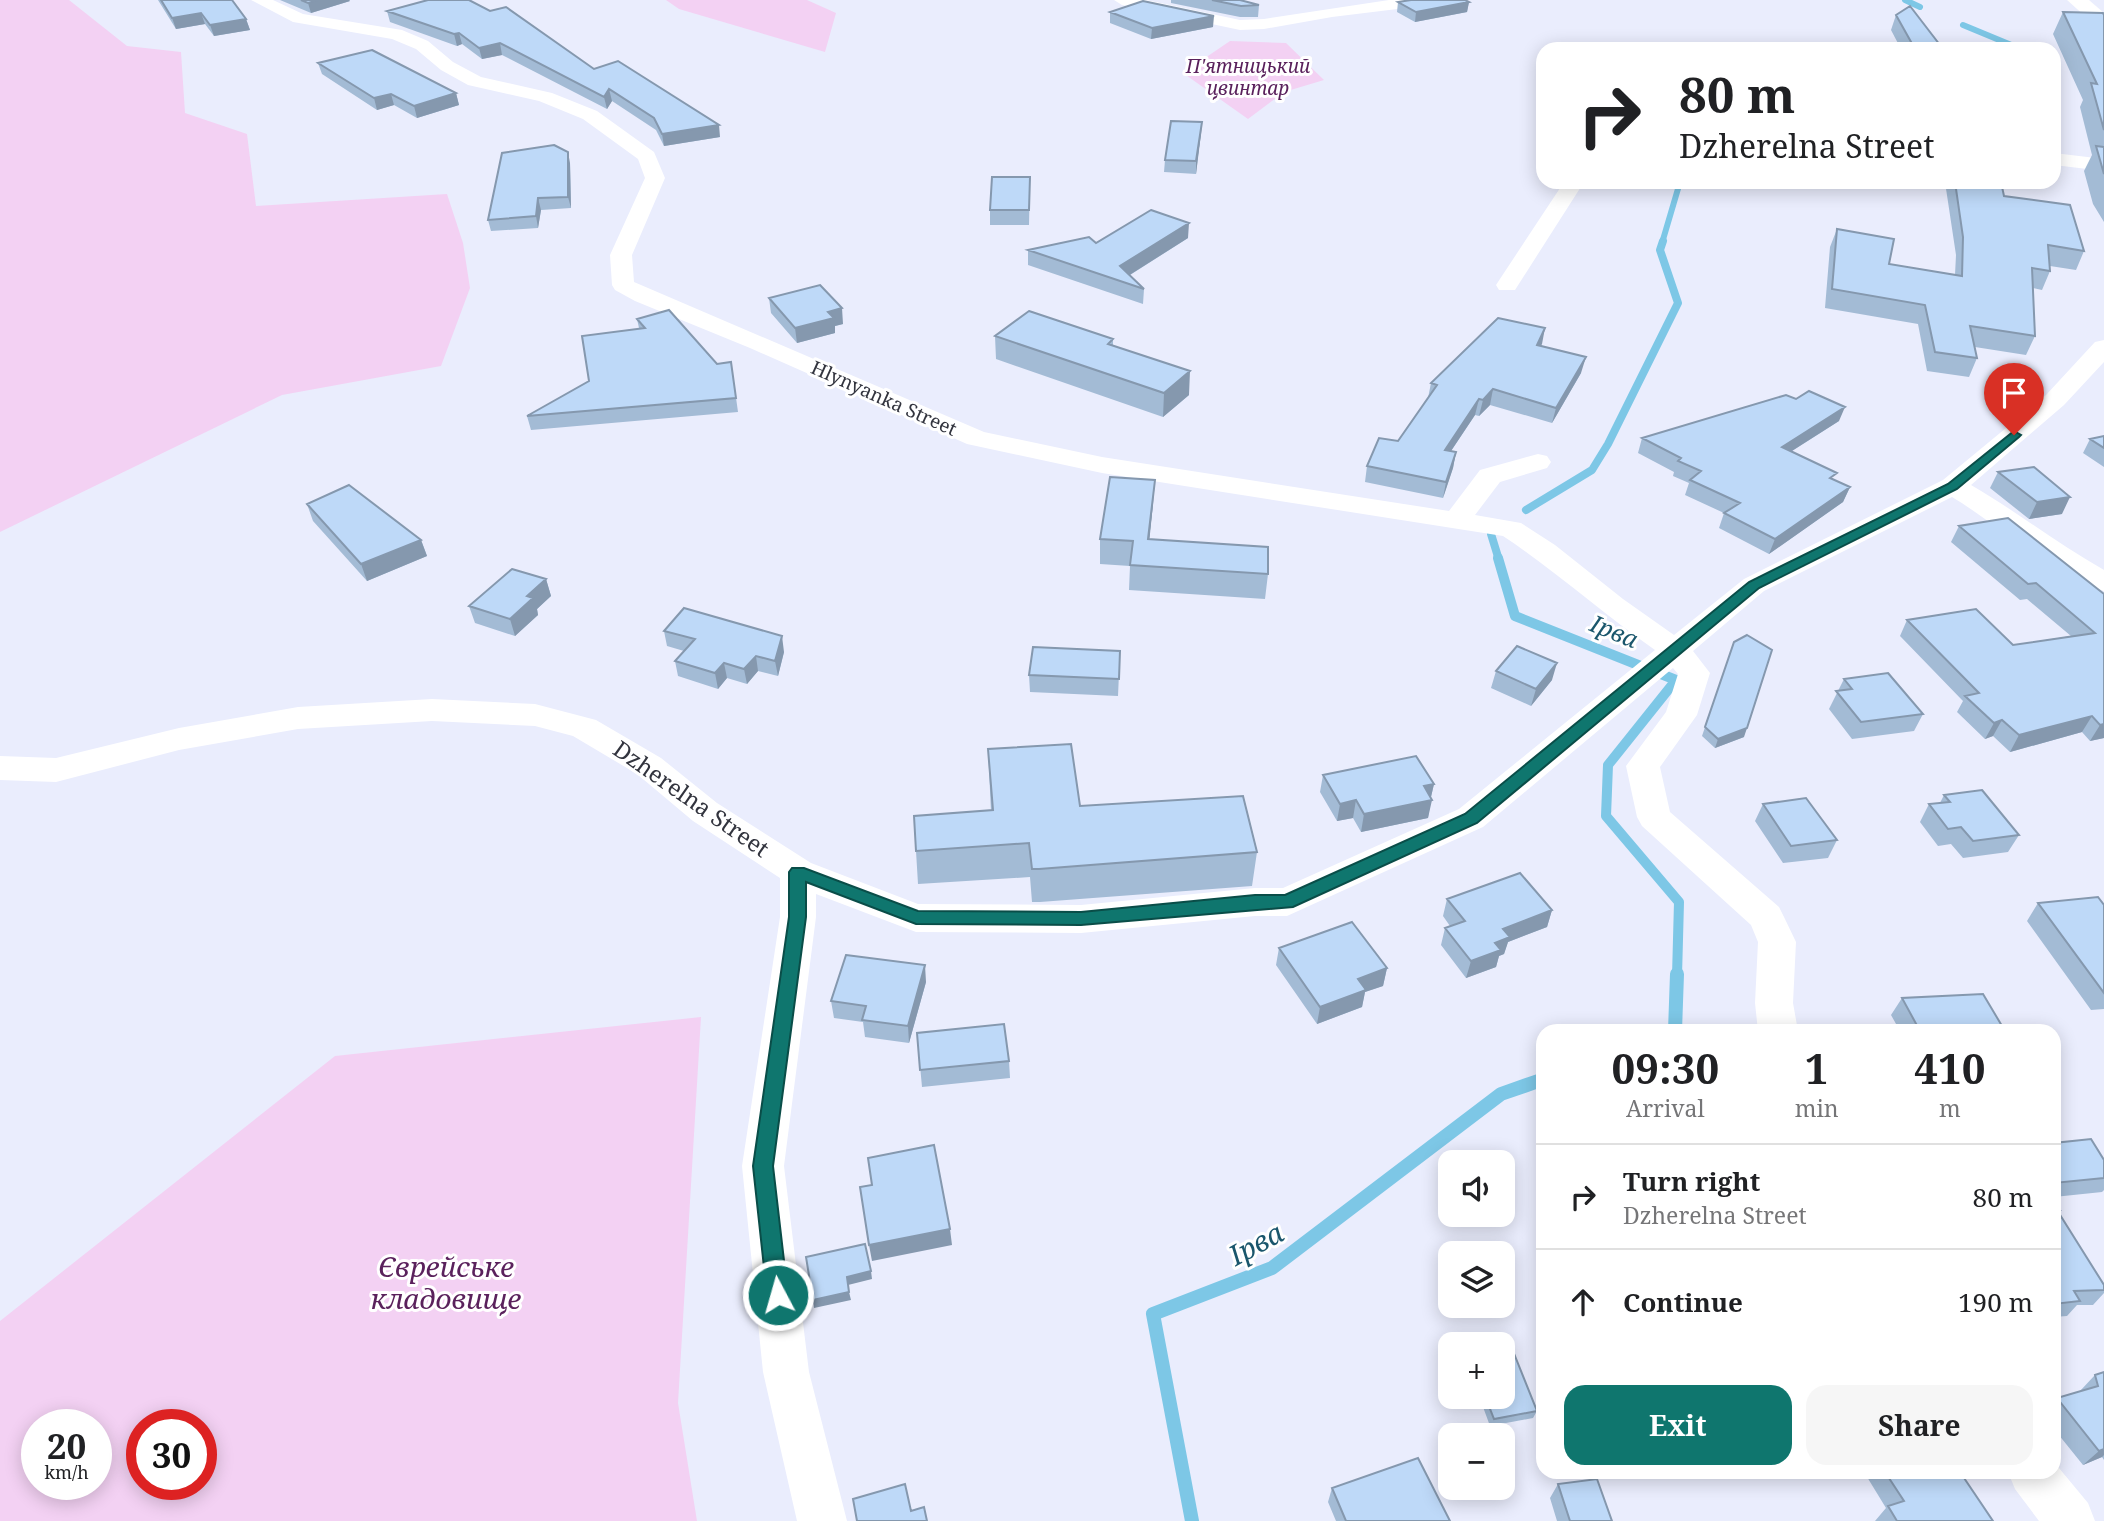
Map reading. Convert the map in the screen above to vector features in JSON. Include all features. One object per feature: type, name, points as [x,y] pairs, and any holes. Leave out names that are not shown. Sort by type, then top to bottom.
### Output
[{"type":"main road","points":[[2077,0],[2102,19]]},
{"type":"street","name":"Hlynyanka Street","points":[[259,0],[299,18],[396,34],[422,45],[447,66],[475,81],[545,97],[590,115],[647,156],[655,178],[621,255],[622,285],[643,296],[760,343],[976,438],[1116,467],[1511,529],[1545,551],[1612,606],[1661,662]]},
{"type":"street","points":[[1122,0],[1240,25],[1264,24],[1332,12],[1430,0]]},
{"type":"street","points":[[2061,160],[2104,165]]},
{"type":"street","points":[[1507,285],[1569,189]]},
{"type":"street","name":"Dzherelna Street","points":[[0,768],[56,770],[179,739],[298,718],[432,710],[535,715],[584,728],[649,766],[705,812],[798,872],[916,918],[1081,919],[1255,902],[1287,902],[1471,818],[1754,585],[1953,486],[2056,400],[2104,347]]},
{"type":"street","points":[[1457,519],[1490,476],[1538,462]]},
{"type":"street","points":[[1953,486],[1989,507],[2050,551],[2104,582]]},
{"type":"street","points":[[1661,662],[1694,673],[1681,715],[1643,766],[1654,817],[1766,917],[1777,942],[1774,1003],[1777,1024]]},
{"type":"street","points":[[0,789],[56,770]]},
{"type":"street","points":[[798,872],[798,917],[763,1166],[786,1372],[822,1521]]},
{"type":"street","points":[[2037,1479],[2070,1521]]},
{"type":"green space","points":[[0,0],[69,0],[127,46],[181,52],[185,113],[247,134],[256,206],[447,194],[463,243],[470,288],[441,366],[282,395],[0,532]]},
{"type":"green space","points":[[666,0],[807,0],[836,13],[825,52],[679,9]]},
{"type":"green space","name":"П'ятницький цвинтар","points":[[1230,41],[1286,43],[1324,80],[1284,92],[1248,119],[1183,73]]},
{"type":"green space","name":"Єврейське кладовище","points":[[701,1017],[678,1403],[697,1521],[0,1521],[0,1321],[335,1056]]},
{"type":"building","points":[[161,0],[232,0],[246,19],[210,25],[201,13],[172,18]]},
{"type":"building","points":[[428,0],[469,0],[490,11],[506,7],[594,69],[618,61],[719,125],[662,134],[654,118],[609,89],[604,97],[500,43],[479,48],[459,33],[454,34],[387,11]]},
{"type":"building","points":[[1212,0],[1240,0],[1259,5],[1241,6]]},
{"type":"building","points":[[1143,1],[1214,16],[1152,28],[1110,12]]},
{"type":"building","points":[[1398,2],[1469,2],[1416,12]]},
{"type":"building","points":[[1910,6],[1938,42],[1911,42],[1896,15]]},
{"type":"building","points":[[2063,12],[2104,15],[2104,130],[2091,83],[2097,84]]},
{"type":"building","points":[[372,50],[456,93],[414,106],[391,94],[374,98],[318,63]]},
{"type":"building","points":[[1171,121],[1202,122],[1196,161],[1165,160]]},
{"type":"building","points":[[554,145],[568,152],[568,197],[538,198],[536,216],[488,220],[502,153]]},
{"type":"building","points":[[2096,146],[2104,147],[2104,174]]},
{"type":"building","points":[[992,177],[1030,177],[1029,210],[990,210]]},
{"type":"building","points":[[1956,189],[2002,189],[2004,196],[2070,205],[2084,251],[2048,245],[2050,271],[2032,268],[2035,336],[1970,326],[1977,358],[1935,352],[1925,305],[1832,289],[1837,229],[1894,239],[1889,264],[1962,276],[1963,237]]},
{"type":"building","points":[[1151,210],[1189,223],[1120,266],[1144,289],[1028,250],[1089,237],[1096,243]]},
{"type":"building","points":[[820,285],[842,308],[828,312],[834,318],[795,328],[769,298]]},
{"type":"building","points":[[669,310],[717,364],[731,362],[736,398],[527,416],[589,381],[582,336],[645,328],[637,319]]},
{"type":"building","points":[[1029,311],[1113,339],[1108,344],[1190,371],[1164,393],[995,336]]},
{"type":"building","points":[[1498,318],[1545,328],[1537,345],[1586,357],[1556,408],[1493,389],[1483,400],[1479,399],[1445,450],[1456,452],[1446,482],[1367,466],[1379,438],[1398,441],[1437,385],[1431,383]]},
{"type":"building","points":[[1809,391],[1845,407],[1782,447],[1837,473],[1830,478],[1850,487],[1775,539],[1724,513],[1740,503],[1690,480],[1701,471],[1678,461],[1681,458],[1642,438],[1786,395],[1796,399]]},
{"type":"building","points":[[2104,436],[2104,448],[2090,439]]},
{"type":"building","points":[[2034,467],[2070,497],[2037,502],[1998,472]]},
{"type":"building","points":[[1110,477],[1155,480],[1148,539],[1268,547],[1268,574],[1130,565],[1133,541],[1100,539]]},
{"type":"building","points":[[349,485],[421,540],[361,564],[307,504]]},
{"type":"building","points":[[2008,518],[2104,594],[2104,724],[2100,725],[2092,716],[2019,735],[2002,720],[1994,723],[1965,696],[1979,693],[1907,620],[1976,609],[2013,645],[2095,633],[2036,583],[2028,584],[1959,526]]},
{"type":"building","points":[[512,569],[546,579],[527,596],[533,598],[510,619],[469,606]]},
{"type":"building","points":[[684,608],[782,636],[775,661],[756,656],[744,669],[724,663],[715,673],[675,661],[695,639],[664,631]]},
{"type":"building","points":[[1747,635],[1772,650],[1747,728],[1718,739],[1705,727],[1734,642]]},
{"type":"building","points":[[1517,646],[1557,663],[1536,689],[1496,671]]},
{"type":"building","points":[[1033,647],[1120,651],[1119,679],[1029,675]]},
{"type":"building","points":[[1888,673],[1923,714],[1861,722],[1836,691],[1852,689],[1844,679]]},
{"type":"building","points":[[1071,744],[1080,806],[1243,796],[1257,852],[1032,869],[1029,843],[916,851],[914,816],[993,810],[988,749]]},
{"type":"building","points":[[1416,756],[1434,784],[1424,786],[1432,800],[1364,814],[1356,800],[1340,804],[1323,775]]},
{"type":"building","points":[[1982,790],[2019,835],[1973,841],[1961,827],[1948,829],[1929,804],[1950,802],[1944,795]]},
{"type":"building","points":[[1806,798],[1837,840],[1791,846],[1763,804]]},
{"type":"building","points":[[1520,873],[1552,910],[1503,929],[1510,937],[1495,943],[1501,950],[1471,961],[1445,928],[1465,921],[1447,899]]},
{"type":"building","points":[[2098,897],[2104,905],[2104,993],[2038,903]]},
{"type":"building","points":[[1352,922],[1387,968],[1358,979],[1366,990],[1320,1007],[1279,948]]},
{"type":"building","points":[[846,955],[925,965],[908,1026],[862,1020],[866,1006],[831,1001]]},
{"type":"building","points":[[1983,994],[2001,1024],[1916,1024],[1902,998]]},
{"type":"building","points":[[1004,1024],[1009,1061],[920,1070],[917,1033]]},
{"type":"building","points":[[2091,1139],[2104,1160],[2104,1178],[2061,1182],[2061,1142]]},
{"type":"building","points":[[934,1145],[950,1229],[869,1245],[860,1187],[872,1185],[868,1158]]},
{"type":"building","points":[[2061,1216],[2104,1285],[2104,1290],[2074,1291],[2080,1301],[2061,1303]]},
{"type":"building","points":[[865,1244],[871,1271],[847,1277],[849,1292],[813,1300],[806,1257]]},
{"type":"building","points":[[1515,1356],[1536,1411],[1494,1419],[1490,1409],[1515,1409]]},
{"type":"building","points":[[2104,1372],[2104,1449],[2099,1451],[2061,1403],[2061,1397],[2098,1386],[2095,1375]]},
{"type":"building","points":[[1418,1458],[1450,1521],[1346,1521],[1332,1488]]},
{"type":"building","points":[[1597,1479],[1612,1521],[1570,1521],[1558,1484]]},
{"type":"building","points":[[1890,1479],[1965,1479],[1993,1521],[1897,1521],[1888,1506],[1904,1501]]},
{"type":"building","points":[[905,1484],[911,1511],[924,1507],[927,1521],[857,1521],[853,1499]]},
{"type":"waterway","name":"Ірва","points":[[1905,0],[1920,7]]},
{"type":"waterway","name":"Ірва","points":[[1963,25],[2004,42]]},
{"type":"waterway","name":"Ірва","points":[[1662,243],[1678,189]]},
{"type":"waterway","name":"Ірва","points":[[1526,510],[1592,470],[1608,444],[1678,303],[1660,250],[1663,241]]},
{"type":"waterway","name":"Ірва","points":[[1491,534],[1499,560]]},
{"type":"waterway","name":"Ірва","points":[[1498,558],[1515,616],[1676,680],[1608,765],[1606,816],[1679,902],[1677,976]]},
{"type":"waterway","name":"Ірва","points":[[1675,1024],[1677,974]]},
{"type":"waterway","name":"Ірва","points":[[1192,1521],[1153,1314],[1272,1268],[1501,1094],[1536,1082]]},
{"type":"route","points":[[778,1295],[763,1166],[798,917],[798,872],[916,918],[1081,919],[1255,902],[1287,902],[1471,818],[1754,585],[1953,486],[2014,435]]}]
